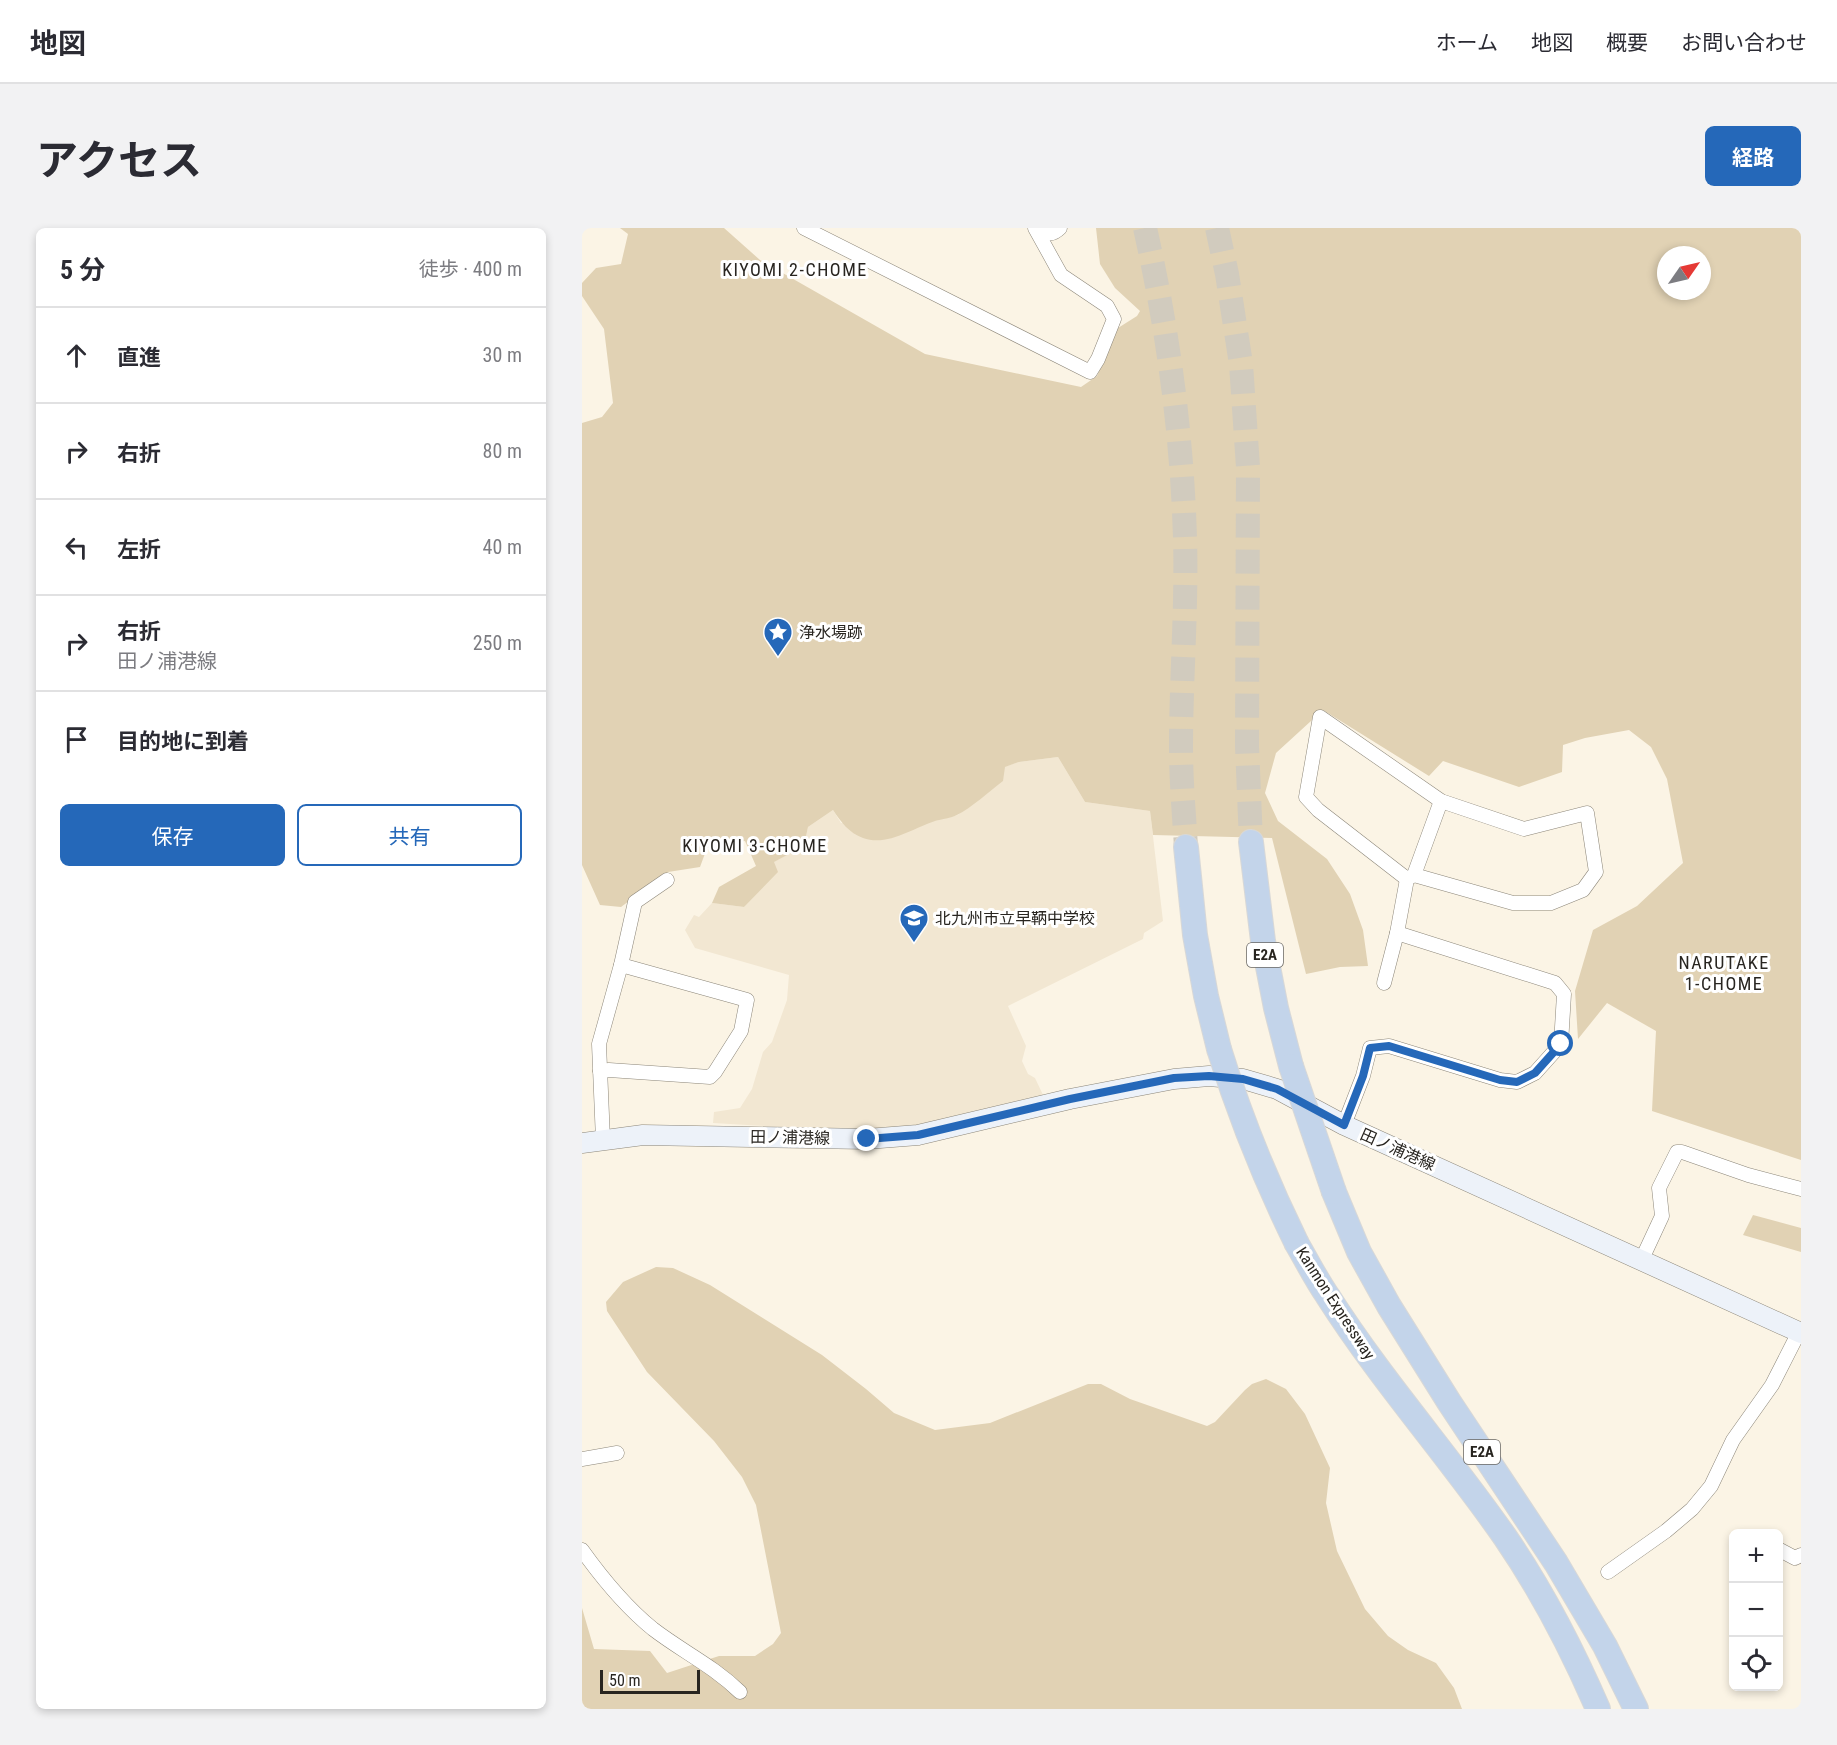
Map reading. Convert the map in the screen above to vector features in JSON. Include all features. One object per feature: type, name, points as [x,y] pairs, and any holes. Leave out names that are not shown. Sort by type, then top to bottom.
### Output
[{"type":"highway","name":"E2A","points":[[1251,842],[1263,942],[1276,1008],[1291,1066],[1334,1192],[1359,1252],[1389,1306],[1449,1402],[1556,1563],[1605,1646],[1636,1709]]},
{"type":"highway","name":"Kanmon Expressway","points":[[1186,847],[1195,935],[1206,996],[1219,1049],[1253,1150],[1297,1244],[1327,1295],[1365,1349],[1511,1547],[1542,1595],[1572,1651],[1598,1709]]},
{"type":"main road","name":"田ノ浦港線","points":[[582,1143],[642,1135],[867,1139],[918,1135],[1070,1099],[1174,1078],[1209,1076],[1243,1079],[1277,1089],[1344,1125],[1800,1333]]},
{"type":"street","points":[[804,228],[1090,372],[1098,359],[1114,319],[1107,306],[1061,275],[1037,230]]},
{"type":"street","points":[[1037,230],[1046,235],[1053,234],[1060,228]]},
{"type":"street","points":[[1320,717],[1442,801],[1524,828],[1587,813],[1596,872],[1583,890],[1551,903],[1513,903],[1411,877],[1318,810],[1306,797],[1320,717]]},
{"type":"street","points":[[1384,983],[1411,877],[1442,801]]},
{"type":"street","points":[[603,1140],[599,1044],[621,965],[635,902],[667,880]]},
{"type":"street","points":[[1344,1125],[1363,1076],[1370,1048],[1389,1046],[1500,1080],[1517,1082],[1535,1073],[1561,1044],[1564,994],[1555,983],[1397,933]]},
{"type":"street","points":[[600,1071],[710,1077],[741,1031],[747,999],[621,965]]},
{"type":"street","points":[[1642,1259],[1662,1216],[1659,1188],[1677,1152],[1801,1189]]},
{"type":"street","points":[[1608,1572],[1666,1531],[1692,1509],[1711,1486],[1733,1440],[1772,1384],[1800,1333]]},
{"type":"street","points":[[582,1459],[616,1452]]},
{"type":"street","points":[[582,1550],[610,1586],[653,1629],[719,1673],[740,1692]]},
{"type":"street","points":[[1783,1551],[1795,1558],[1801,1555]]},
{"type":"shaded area","points":[[620,228],[724,228],[760,260],[925,354],[1081,387],[1097,376],[1118,328],[1137,316],[1140,311],[1115,288],[1100,264],[1096,228],[1801,228],[1801,1160],[1652,1111],[1656,1031],[1607,1003],[1578,1039],[1575,991],[1593,930],[1637,906],[1683,863],[1667,779],[1651,747],[1629,730],[1585,738],[1563,745],[1562,772],[1519,787],[1443,761],[1429,776],[1323,710],[1276,753],[1265,793],[1278,821],[1327,859],[1350,894],[1363,930],[1368,966],[1340,967],[1306,974],[1272,838],[1153,835],[1150,811],[1085,802],[1058,757],[1019,762],[1005,767],[1003,781],[962,812],[891,838],[872,840],[858,836],[846,827],[833,810],[808,827],[804,846],[774,862],[778,872],[744,907],[712,903],[719,887],[756,866],[745,841],[707,848],[700,867],[668,872],[621,907],[600,905],[582,865],[582,423],[602,417],[613,403],[604,329],[582,296],[582,283],[596,268],[621,264],[628,234]]},
{"type":"shaded area","name":"北九州市立早鞆中学校","points":[[1058,757],[1085,802],[1150,811],[1163,921],[1144,933],[1143,939],[1008,1006],[1026,1046],[1022,1061],[1028,1074],[1035,1078],[1044,1097],[921,1126],[880,1131],[713,1123],[714,1112],[740,1108],[752,1089],[763,1052],[772,1042],[787,1000],[789,975],[695,948],[685,930],[694,915],[699,917],[712,903],[744,907],[773,862],[804,846],[808,827],[833,810],[841,823],[933,821],[958,815],[1004,767],[1019,762]]},
{"type":"shaded area","points":[[1753,1215],[1801,1228],[1801,1252],[1743,1235]]},
{"type":"shaded area","points":[[656,1267],[673,1268],[710,1285],[822,1355],[894,1413],[935,1430],[990,1423],[1088,1384],[1101,1384],[1130,1399],[1207,1426],[1215,1422],[1252,1384],[1266,1379],[1286,1389],[1305,1414],[1330,1468],[1326,1503],[1337,1551],[1365,1609],[1388,1636],[1408,1650],[1436,1663],[1454,1688],[1462,1709],[582,1709],[582,1608],[594,1649],[650,1651],[667,1673],[719,1656],[755,1656],[773,1644],[781,1633],[756,1505],[742,1477],[714,1441],[647,1372],[607,1311],[606,1302],[623,1282]]},
{"type":"tunnel","points":[[1145,228],[1167,343],[1181,460],[1185,538],[1181,747],[1186,847]]},
{"type":"tunnel","points":[[1217,228],[1227,274],[1241,364],[1248,467],[1247,746],[1251,842]]},
{"type":"place","name":"浄水場跡","points":[[778,658]]},
{"type":"place","name":"北九州市立早鞆中学校","points":[[914,944]]},
{"type":"district","name":"KIYOMI 2-CHOME","points":[[795,270]]},
{"type":"district","name":"KIYOMI 3-CHOME","points":[[755,846]]},
{"type":"district","name":"NARUTAKE 1-CHOME","points":[[1724,973]]},
{"type":"route","points":[[867,1139],[918,1135],[1070,1099],[1174,1078],[1209,1076],[1243,1079],[1277,1089],[1344,1125],[1363,1076],[1370,1048],[1389,1046],[1500,1080],[1517,1082],[1535,1073],[1561,1044]]}]
